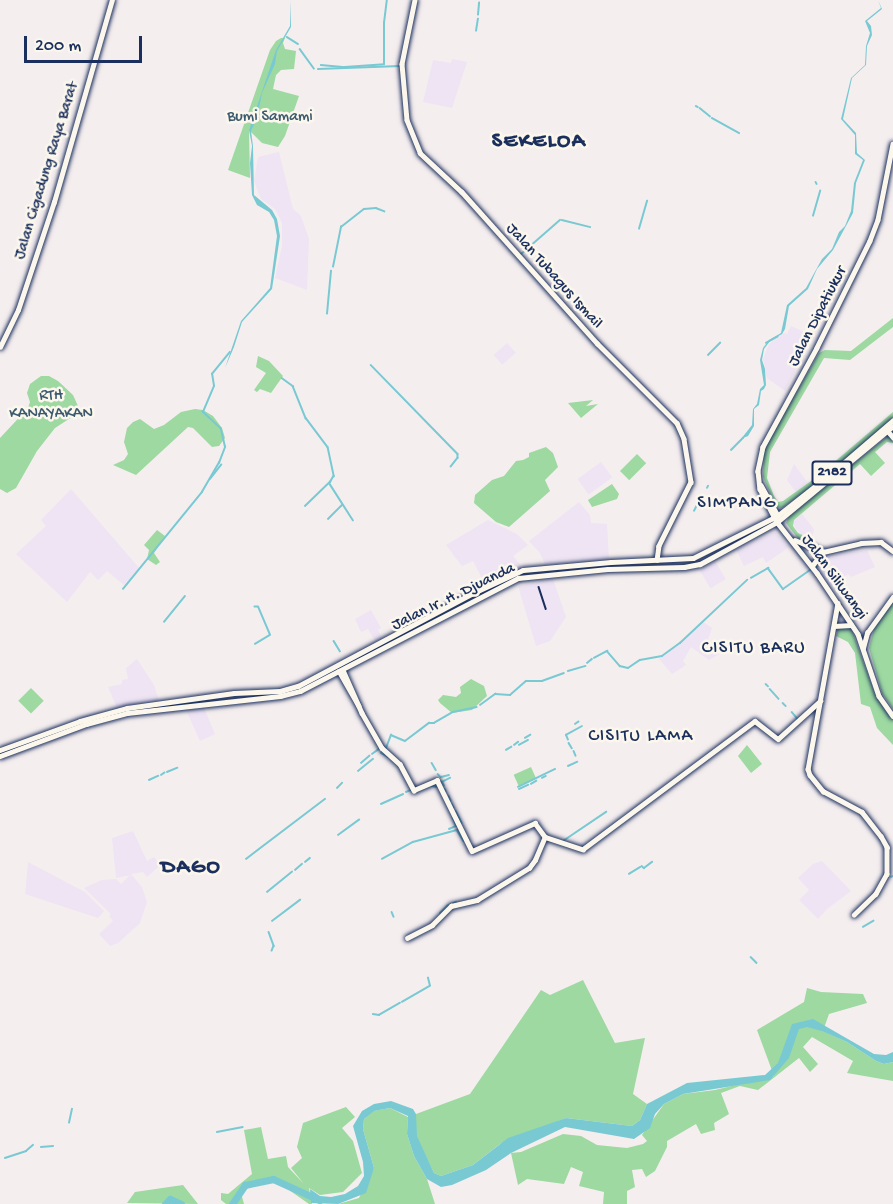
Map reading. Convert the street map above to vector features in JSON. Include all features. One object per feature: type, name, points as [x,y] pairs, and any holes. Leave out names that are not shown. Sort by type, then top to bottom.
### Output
[{"type":"main road","name":"Jalan Ir. H. Djuanda","points":[[0,756],[86,724],[127,713],[280,696],[341,671],[510,574],[545,567],[696,565],[777,519],[886,429],[893,420]]},
{"type":"main road","name":"Jalan Ir. H. Djuanda","points":[[886,429],[893,426]]},
{"type":"main road","name":"Jalan Ir. H. Djuanda","points":[[0,750],[80,721],[127,708],[234,693],[299,688],[513,581],[608,565],[693,558],[777,519]]},
{"type":"main road","points":[[510,574],[513,581]]},
{"type":"street","name":"Jalan Cigadung Raya Barat","points":[[0,347],[18,310],[54,202],[112,0]]},
{"type":"street","name":"Jalan Tubagus Ismail","points":[[415,0],[402,74],[407,120],[420,153],[462,192],[597,343],[677,423],[684,439],[691,482],[659,546],[657,560]]},
{"type":"street","name":"Jalan Dipatiukur","points":[[777,519],[761,485],[758,471],[760,453],[865,253],[878,220],[893,154],[893,144]]},
{"type":"street","points":[[886,429],[893,437]]},
{"type":"street","name":"Jalan Siliwangi","points":[[777,519],[796,542],[823,552]]},
{"type":"street","name":"Jalan Siliwangi","points":[[777,519],[858,634],[879,696],[893,716]]},
{"type":"street","points":[[812,567],[823,552],[877,541],[893,551]]},
{"type":"street","points":[[863,648],[867,633],[893,597]]},
{"type":"street","points":[[838,603],[808,759],[810,775],[823,791],[862,812],[881,836],[888,852],[887,874],[880,888],[854,915]]},
{"type":"street","points":[[834,626],[851,625]]},
{"type":"street","points":[[858,634],[867,633]]},
{"type":"street","points":[[341,671],[382,748],[400,764],[414,790],[437,780],[472,851],[535,823],[546,837],[583,849],[755,722],[776,738],[780,738],[820,701]]},
{"type":"street","points":[[407,938],[432,925],[451,906],[477,900],[529,868],[536,861],[546,837]]},
{"type":"shaded area","points":[[452,59],[467,62],[452,108],[423,102],[433,60],[451,63]]},
{"type":"shaded area","points":[[279,152],[293,209],[301,216],[309,239],[307,290],[275,278],[282,246],[282,223],[275,209],[261,199],[254,181],[258,157]]},
{"type":"shaded area","points":[[791,326],[813,336],[785,391],[767,378],[763,359],[769,344],[783,333],[787,334]]},
{"type":"shaded area","points":[[507,343],[516,353],[502,365],[494,355]]},
{"type":"shaded area","points":[[601,462],[612,477],[589,494],[578,479]]},
{"type":"shaded area","points":[[794,464],[808,483],[796,492],[787,480]]},
{"type":"shaded area","points":[[71,489],[140,569],[124,585],[107,571],[98,580],[90,572],[67,602],[16,554],[46,526],[41,520]]},
{"type":"shaded area","points":[[579,502],[590,515],[591,523],[607,524],[609,560],[545,564],[540,553],[529,541]]},
{"type":"shaded area","points":[[802,514],[814,529],[812,539],[801,534],[794,526],[794,521]]},
{"type":"shaded area","points":[[488,520],[517,534],[528,545],[513,556],[522,567],[485,584],[473,561],[462,566],[446,545]]},
{"type":"shaded area","points":[[775,532],[789,547],[766,563],[763,557],[744,566],[736,549]]},
{"type":"shaded area","points":[[867,550],[875,567],[851,577],[848,574],[830,586],[816,566],[820,557]]},
{"type":"shaded area","points":[[715,561],[726,579],[710,588],[700,570]]},
{"type":"shaded area","points":[[553,579],[566,617],[550,641],[536,646],[518,586]]},
{"type":"shaded area","points":[[371,610],[381,628],[378,630],[382,638],[375,641],[368,629],[361,632],[355,619]]},
{"type":"shaded area","points":[[702,621],[712,628],[707,643],[719,654],[709,660],[691,647],[683,661],[686,665],[672,674],[659,659],[679,645]]},
{"type":"shaded area","points":[[137,659],[154,685],[159,701],[117,708],[108,687],[122,684],[122,680],[128,679],[126,668]]},
{"type":"shaded area","points":[[204,708],[215,734],[200,741],[186,710]]},
{"type":"shaded area","points":[[133,831],[147,861],[154,857],[160,865],[147,877],[143,872],[131,874],[142,887],[147,902],[140,923],[118,943],[110,946],[99,934],[113,921],[109,916],[111,914],[84,888],[102,880],[116,879],[121,884],[130,875],[116,878],[112,838]]},
{"type":"shaded area","points":[[822,861],[851,891],[827,909],[818,919],[799,900],[809,890],[798,878],[813,864]]},
{"type":"shaded area","points":[[28,862],[85,892],[104,911],[98,918],[25,894]]},
{"type":"green space","name":"Bumi Samami","points":[[281,38],[285,38],[283,43],[285,49],[296,51],[294,69],[281,70],[276,75],[273,89],[299,96],[285,136],[278,147],[262,143],[249,130],[250,178],[228,170],[270,50]]},
{"type":"green space","points":[[893,318],[893,327],[850,360],[824,358],[770,452],[767,478],[778,502],[783,501],[818,476],[893,412],[893,419],[823,479],[782,508],[776,507],[763,477],[764,449],[819,353],[825,350],[851,351]]},
{"type":"green space","points":[[258,356],[269,361],[283,376],[271,393],[260,389],[257,392],[254,390],[266,373],[256,367]]},
{"type":"green space","name":"RTH KANAYAKAN","points":[[41,376],[49,376],[58,381],[73,395],[78,406],[72,417],[55,428],[37,451],[16,488],[7,493],[0,489],[0,438],[28,408],[30,402],[27,393],[30,384]]},
{"type":"green space","points":[[593,400],[586,406],[598,404],[581,418],[568,403]]},
{"type":"green space","name":"RTH KANAYAKAN","points":[[203,410],[213,416],[222,428],[225,438],[219,446],[212,447],[193,428],[188,427],[136,475],[113,465],[124,460],[128,454],[124,442],[127,428],[133,422],[140,419],[154,429],[164,425],[181,412]]},
{"type":"green space","points":[[888,436],[893,437],[893,443],[887,442],[875,452],[885,463],[871,476],[860,464],[794,520],[793,526],[798,533],[811,539],[811,544],[800,541],[786,523],[789,516]]},
{"type":"green space","points":[[546,447],[553,453],[558,467],[545,480],[550,491],[509,527],[496,522],[474,503],[475,495],[492,480],[504,476],[516,461],[523,460],[529,457],[529,453]]},
{"type":"green space","points":[[637,454],[646,463],[629,480],[620,471]]},
{"type":"green space","points":[[612,484],[619,494],[617,499],[592,507],[588,500]]},
{"type":"green space","points":[[157,530],[165,536],[154,553],[160,562],[156,565],[147,559],[149,550],[144,545]]},
{"type":"green space","points":[[893,602],[893,709],[882,693],[869,648],[874,629]]},
{"type":"green space","points":[[843,625],[852,630],[876,697],[893,714],[893,745],[877,728],[870,707],[861,704],[855,653],[848,642],[836,636],[838,629]]},
{"type":"green space","points":[[471,679],[484,686],[487,696],[472,710],[452,713],[440,703],[438,700],[443,695],[456,697],[461,693],[460,687]]},
{"type":"green space","points":[[31,688],[44,701],[31,713],[18,701]]},
{"type":"green space","points":[[747,745],[762,764],[751,773],[738,756]]},
{"type":"green space","points":[[531,767],[536,778],[519,786],[514,775]]},
{"type":"green space","points":[[583,980],[615,1043],[645,1038],[633,1094],[647,1104],[640,1120],[632,1126],[566,1118],[500,1144],[473,1165],[441,1176],[434,1173],[416,1136],[416,1114],[470,1094],[541,990],[550,995]]},
{"type":"green space","points":[[807,988],[821,992],[863,994],[867,1003],[829,1014],[823,1031],[847,1042],[876,1061],[884,1064],[893,1062],[893,1081],[847,1073],[853,1061],[812,1037],[803,1047],[818,1064],[810,1072],[799,1058],[758,1090],[740,1086],[721,1093],[729,1114],[714,1123],[715,1130],[701,1134],[696,1124],[667,1141],[667,1147],[655,1171],[646,1177],[642,1169],[632,1170],[635,1187],[627,1191],[627,1204],[603,1204],[604,1192],[579,1186],[583,1172],[571,1167],[564,1184],[527,1179],[518,1185],[511,1153],[521,1152],[563,1134],[581,1136],[597,1145],[627,1148],[643,1144],[647,1141],[642,1135],[664,1104],[683,1094],[715,1090],[774,1076],[757,1030],[804,1002]]},
{"type":"green space","points":[[346,1107],[355,1117],[342,1128],[353,1141],[362,1173],[343,1192],[320,1195],[309,1188],[312,1204],[309,1204],[279,1183],[265,1180],[251,1184],[241,1193],[244,1204],[226,1204],[221,1200],[221,1193],[228,1194],[252,1174],[244,1130],[261,1127],[268,1159],[286,1156],[288,1167],[304,1184],[291,1168],[302,1158],[297,1147],[303,1123]]},
{"type":"green space","points":[[390,1108],[408,1117],[407,1134],[414,1156],[427,1179],[435,1204],[338,1204],[359,1198],[374,1168],[363,1129],[364,1119],[373,1111]]},
{"type":"green space","points":[[183,1185],[198,1204],[127,1203],[135,1192]]},
{"type":"water","points":[[291,0],[291,27],[277,51],[275,64],[262,93],[257,118],[251,131],[253,146],[254,195],[272,210],[277,219],[280,236],[272,289],[242,322],[225,368],[241,321],[270,288],[277,236],[274,220],[269,212],[257,205],[252,195],[250,163],[252,146],[249,130],[276,50],[290,26]]},
{"type":"water","points":[[878,0],[882,9],[867,21],[871,26],[872,35],[867,46],[866,65],[852,78],[843,119],[856,133],[857,153],[865,160],[856,183],[853,213],[833,250],[817,269],[808,289],[789,306],[782,334],[770,341],[764,349],[762,360],[766,385],[761,391],[759,405],[754,409],[754,426],[748,436],[741,439],[752,425],[753,409],[757,404],[760,389],[764,385],[760,360],[763,348],[769,340],[781,333],[787,305],[806,288],[822,259],[832,249],[851,211],[854,183],[863,160],[855,154],[855,135],[841,119],[851,78],[865,65],[866,46],[870,33],[865,21],[881,8]]},
{"type":"water","points":[[813,1019],[874,1054],[886,1055],[893,1052],[893,1062],[884,1064],[876,1061],[847,1042],[822,1031],[807,1027],[799,1029],[789,1058],[770,1080],[683,1094],[664,1104],[655,1114],[650,1128],[634,1139],[565,1127],[511,1153],[486,1170],[452,1185],[441,1187],[427,1179],[414,1156],[407,1134],[408,1116],[390,1108],[374,1111],[364,1119],[363,1129],[374,1168],[366,1193],[338,1204],[311,1203],[310,1189],[320,1196],[331,1197],[345,1194],[358,1186],[364,1176],[363,1162],[353,1126],[362,1111],[374,1104],[391,1101],[413,1109],[416,1114],[417,1136],[434,1173],[441,1176],[473,1165],[508,1138],[566,1118],[632,1126],[640,1120],[647,1104],[687,1083],[765,1075],[778,1063],[792,1024]]},
{"type":"waterway","points":[[321,65],[345,67],[384,64],[384,23],[387,0]]},
{"type":"waterway","points":[[478,15],[479,3]]},
{"type":"waterway","points":[[476,31],[478,19]]},
{"type":"waterway","points":[[287,37],[298,44]]},
{"type":"waterway","points":[[300,49],[314,68]]},
{"type":"waterway","points":[[318,69],[400,66]]},
{"type":"waterway","points":[[700,108],[710,116]]},
{"type":"waterway","points":[[712,118],[739,133]]},
{"type":"waterway","points":[[813,216],[820,191]]},
{"type":"waterway","points":[[639,229],[647,201]]},
{"type":"waterway","points":[[333,267],[341,227],[364,209],[376,208],[384,211]]},
{"type":"waterway","points":[[520,255],[560,220]]},
{"type":"waterway","points":[[562,220],[590,227]]},
{"type":"waterway","points":[[327,314],[331,271]]},
{"type":"waterway","points":[[766,343],[777,337]]},
{"type":"waterway","points":[[708,355],[720,343]]},
{"type":"waterway","points":[[123,589],[202,492],[219,463],[225,447],[221,429],[203,412],[214,386],[212,374],[230,352]]},
{"type":"waterway","points":[[371,365],[458,454],[458,458],[451,467]]},
{"type":"waterway","points":[[282,378],[293,386],[306,418],[328,447],[334,476],[330,483]]},
{"type":"waterway","points":[[731,450],[743,438]]},
{"type":"waterway","points":[[210,479],[221,465]]},
{"type":"waterway","points":[[305,506],[330,482]]},
{"type":"waterway","points":[[330,484],[353,520]]},
{"type":"waterway","points":[[694,511],[701,497]]},
{"type":"waterway","points":[[328,519],[342,505]]},
{"type":"waterway","points":[[751,578],[768,568],[783,589],[810,570]]},
{"type":"waterway","points":[[594,658],[607,651],[620,666],[628,668],[640,660],[662,656],[680,643],[747,580]]},
{"type":"waterway","points":[[164,622],[185,596]]},
{"type":"waterway","points":[[255,607],[258,607],[270,635],[255,644]]},
{"type":"waterway","points":[[334,641],[340,651]]},
{"type":"waterway","points":[[587,663],[592,659]]},
{"type":"waterway","points":[[568,671],[585,666]]},
{"type":"waterway","points":[[480,705],[495,694],[510,695],[526,681],[542,681],[564,673]]},
{"type":"waterway","points":[[770,689],[779,699]]},
{"type":"waterway","points":[[783,703],[786,706]]},
{"type":"waterway","points":[[386,748],[391,735],[405,741],[429,723],[434,723],[453,712],[476,707]]},
{"type":"waterway","points":[[792,712],[797,718]]},
{"type":"waterway","points":[[568,740],[566,735],[582,726]]},
{"type":"waterway","points":[[525,738],[530,735]]},
{"type":"waterway","points":[[519,745],[528,740]]},
{"type":"waterway","points":[[514,745],[518,742]]},
{"type":"waterway","points":[[569,743],[572,748]]},
{"type":"waterway","points":[[506,750],[511,747]]},
{"type":"waterway","points":[[372,754],[379,749]]},
{"type":"waterway","points":[[574,751],[576,756]]},
{"type":"waterway","points":[[381,753],[389,757]]},
{"type":"waterway","points":[[361,763],[369,756]]},
{"type":"waterway","points":[[358,771],[373,759]]},
{"type":"waterway","points":[[568,766],[577,762]]},
{"type":"waterway","points":[[432,763],[436,770]]},
{"type":"waterway","points":[[167,772],[177,768]]},
{"type":"waterway","points":[[518,787],[555,769]]},
{"type":"waterway","points":[[438,774],[441,777],[449,775]]},
{"type":"waterway","points":[[149,780],[158,776]]},
{"type":"waterway","points":[[542,778],[546,776]]},
{"type":"waterway","points":[[444,786],[442,782],[450,778]]},
{"type":"waterway","points":[[531,784],[536,781]]},
{"type":"waterway","points":[[337,788],[342,783]]},
{"type":"waterway","points":[[519,789],[528,785]]},
{"type":"waterway","points":[[432,786],[438,787]]},
{"type":"waterway","points":[[406,792],[411,790],[410,787]]},
{"type":"waterway","points":[[381,804],[403,794]]},
{"type":"waterway","points":[[449,796],[451,801]]},
{"type":"waterway","points":[[246,859],[325,799]]},
{"type":"waterway","points":[[452,804],[454,808]]},
{"type":"waterway","points":[[456,811],[462,823]]},
{"type":"waterway","points":[[563,841],[606,812]]},
{"type":"waterway","points":[[449,829],[456,826],[453,818]]},
{"type":"waterway","points":[[338,835],[359,820]]},
{"type":"waterway","points":[[382,859],[413,842],[457,830],[464,841]]},
{"type":"waterway","points":[[473,853],[486,847]]},
{"type":"waterway","points":[[305,862],[310,858]]},
{"type":"waterway","points":[[642,866],[644,868],[652,862]]},
{"type":"waterway","points":[[295,870],[302,864]]},
{"type":"waterway","points":[[629,874],[640,867]]},
{"type":"waterway","points":[[267,892],[292,872]]},
{"type":"waterway","points":[[272,921],[300,900]]},
{"type":"waterway","points":[[440,913],[447,906],[456,902]]},
{"type":"waterway","points":[[392,912],[394,917]]},
{"type":"waterway","points":[[863,927],[873,921]]},
{"type":"waterway","points":[[269,932],[274,946],[272,951]]},
{"type":"waterway","points":[[751,957],[757,963]]},
{"type":"waterway","points":[[402,1002],[430,986],[428,978]]},
{"type":"waterway","points":[[373,1014],[379,1015],[400,1003]]},
{"type":"waterway","points":[[69,1123],[72,1109]]},
{"type":"waterway","points":[[217,1132],[243,1127]]},
{"type":"waterway","points":[[5,1158],[26,1151],[33,1145]]},
{"type":"waterway","points":[[41,1147],[53,1146]]},
{"type":"waterway","points":[[232,1204],[245,1185],[273,1179],[319,1200]]},
{"type":"waterway","points":[[165,1204],[170,1199],[181,1204]]},
{"type":"railway","points":[[539,587],[546,609]]},
{"type":"district","name":"SEKELOA","points":[[539,143]]},
{"type":"district","name":"SIMPANG","points":[[737,504]]},
{"type":"district","name":"CISITU BARU","points":[[754,649]]},
{"type":"district","name":"CISITU LAMA","points":[[641,737]]},
{"type":"district","name":"DAGO","points":[[191,869]]}]
